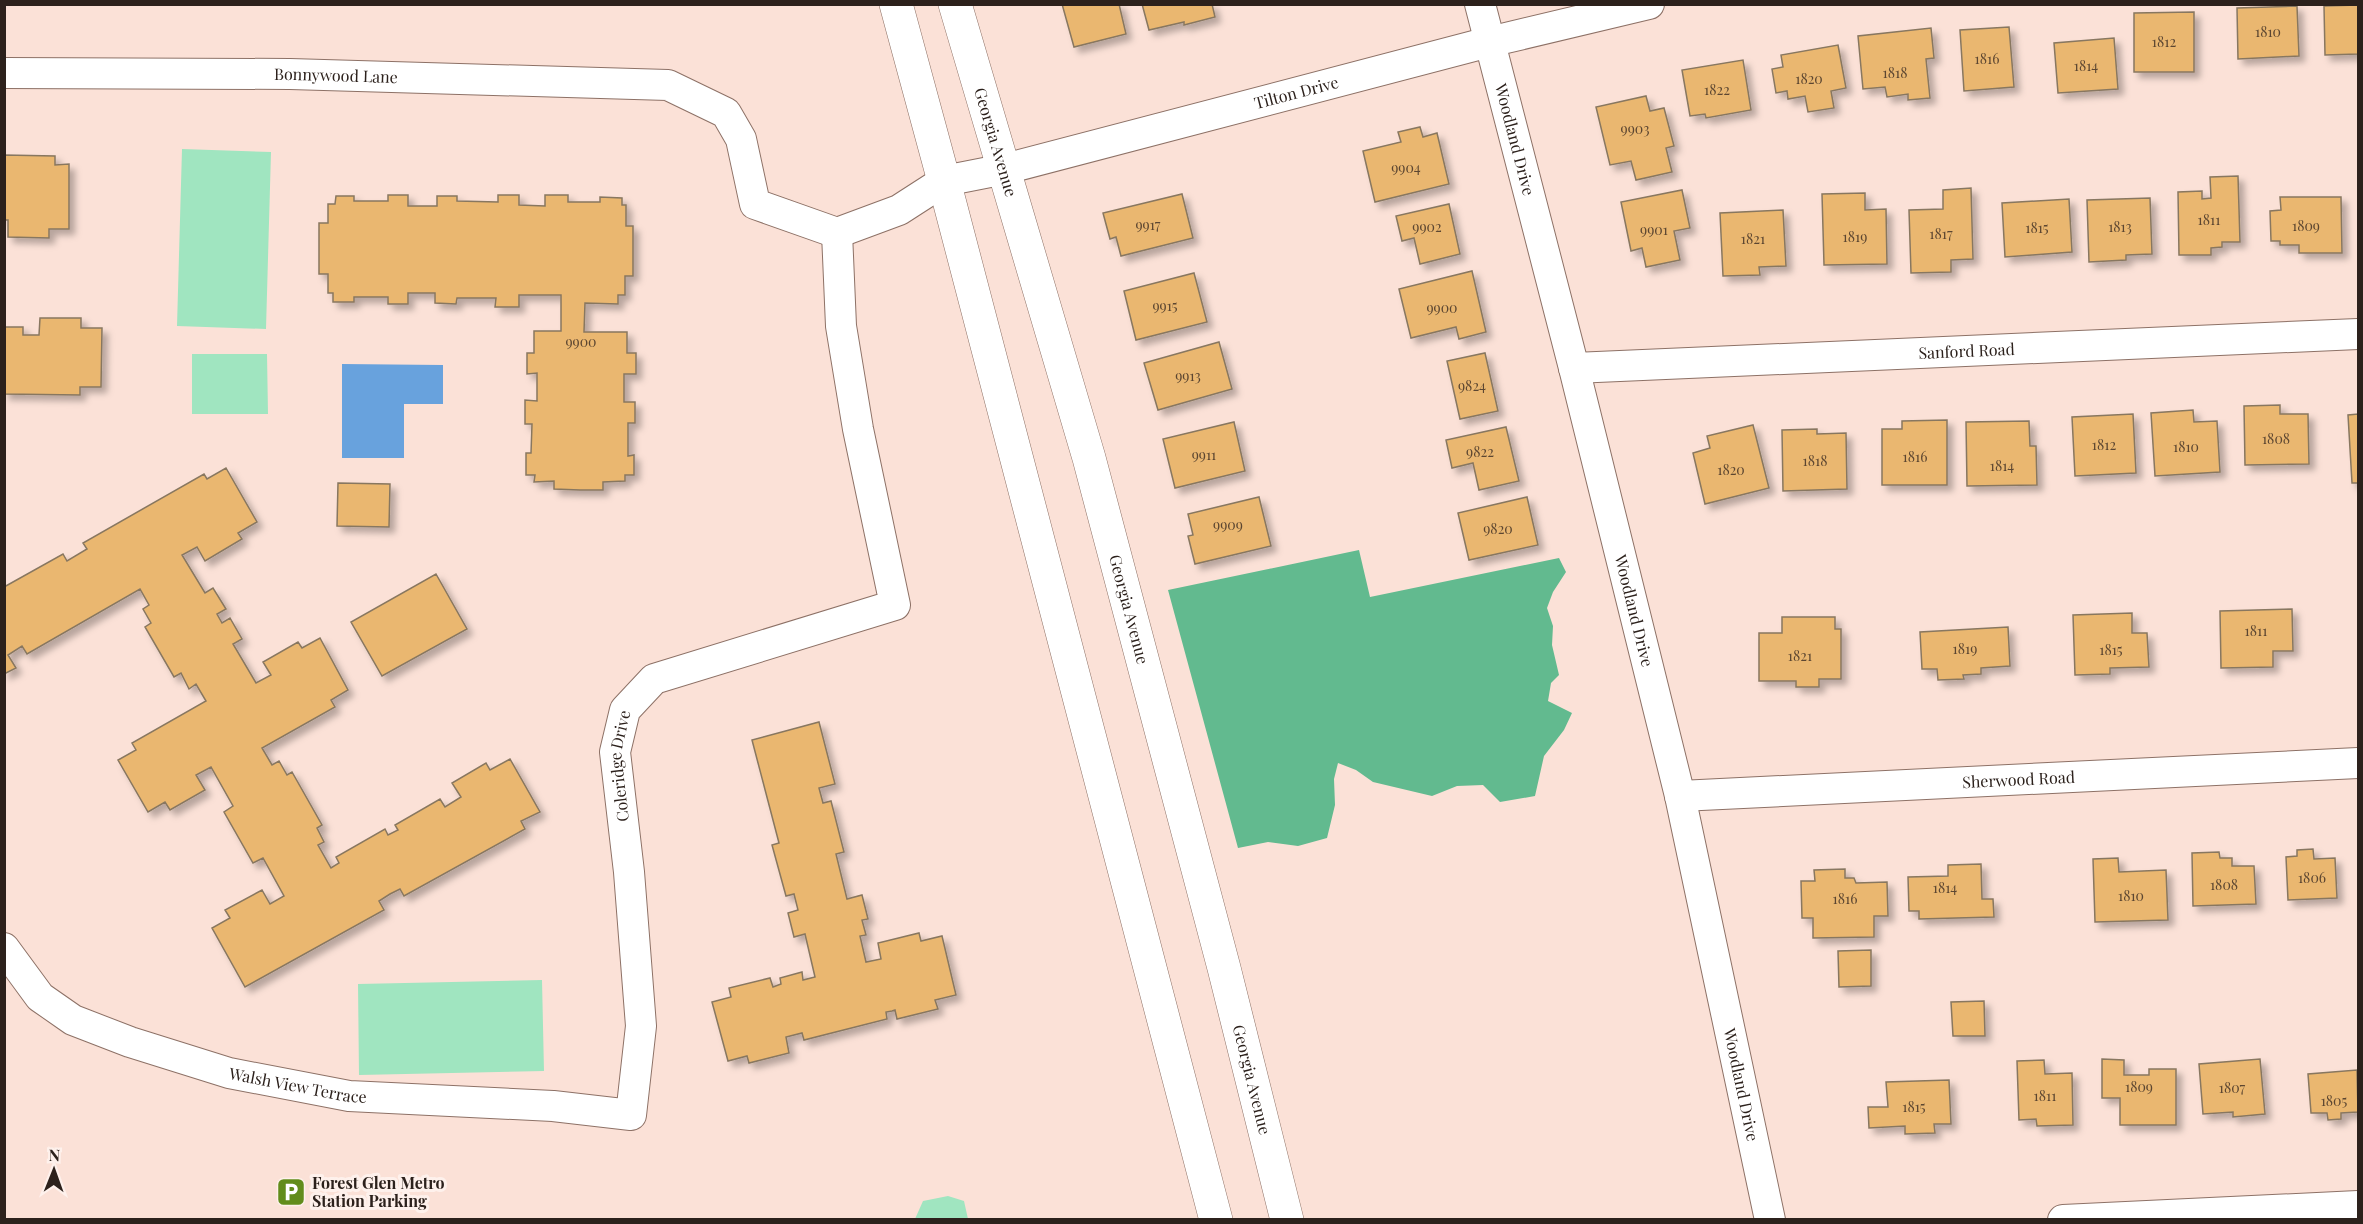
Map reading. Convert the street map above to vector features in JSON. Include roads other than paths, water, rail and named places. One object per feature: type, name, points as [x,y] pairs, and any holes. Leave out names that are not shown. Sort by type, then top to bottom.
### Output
[{"type":"main road","points":[[896,4],[1216,1220]]},
{"type":"main road","name":"Georgia Avenue","points":[[955,4],[1100,497],[1224,968],[1287,1220]]},
{"type":"street","name":"Woodland Drive","points":[[1480,4],[1574,368],[1680,796],[1770,1220]]},
{"type":"street","name":"Tilton Drive","points":[[944,181],[1005,169],[1489,42],[1649,4]]},
{"type":"street","name":"Bonnywood Lane","points":[[4,73],[290,74],[668,85],[726,113],[741,140],[755,204],[837,233]]},
{"type":"street","points":[[837,233],[899,210],[944,181]]},
{"type":"street","name":"Coleridge Drive","points":[[631,1114],[641,1026],[615,752],[625,710],[654,679],[895,605],[858,429],[841,326],[837,233]]},
{"type":"street","name":"Sanford Road","points":[[1574,368],[2358,334]]},
{"type":"street","name":"Sherwood Road","points":[[1680,796],[2358,763]]},
{"type":"street","name":"Walsh View Terrace","points":[[4,948],[40,997],[73,1020],[130,1042],[229,1073],[349,1096],[553,1106],[631,1114]]},
{"type":"street","points":[[2063,1220],[2358,1206]]},
{"type":"water","points":[[342,364],[443,365],[443,404],[404,404],[404,458],[342,458]]},
{"type":"place","name":"Forest Glen Metro Station Parking","points":[[291,1192]]}]
